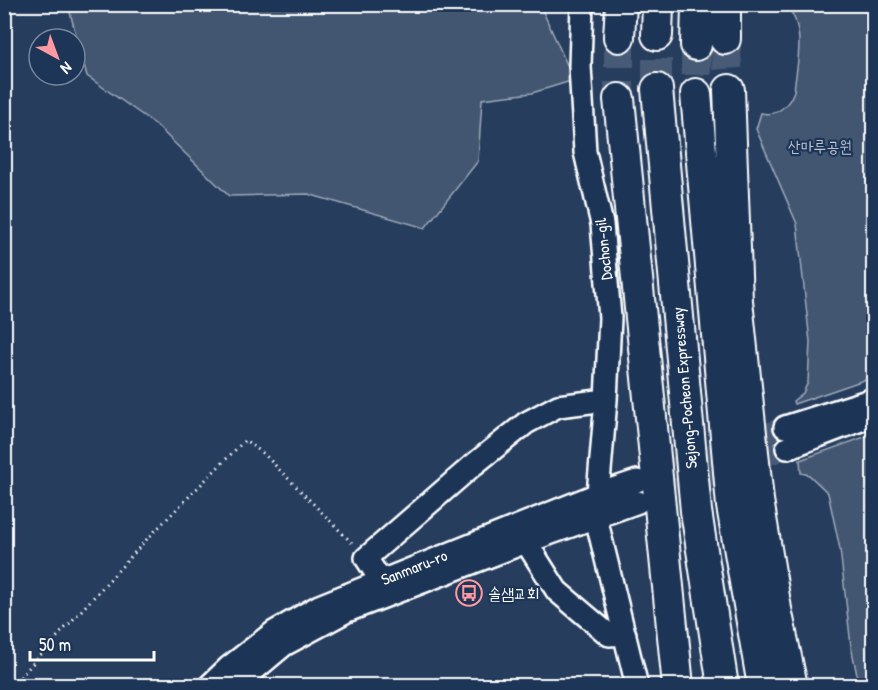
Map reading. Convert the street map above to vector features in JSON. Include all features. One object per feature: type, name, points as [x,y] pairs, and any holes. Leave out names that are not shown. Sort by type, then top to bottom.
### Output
[{"type":"highway","points":[[619,37],[621,4]]},
{"type":"highway","points":[[657,35],[658,4]]},
{"type":"highway","points":[[696,45],[697,4]]},
{"type":"highway","points":[[725,4],[725,39]]},
{"type":"highway","name":"Sejong-Pocheon Expressway","points":[[657,89],[696,511],[723,686]]},
{"type":"highway","points":[[729,90],[740,325],[758,500],[776,609],[792,686]]},
{"type":"highway","points":[[696,94],[732,506],[763,686]]},
{"type":"highway","points":[[619,99],[678,686]]},
{"type":"street","name":"Dochon-gil","points":[[582,4],[580,66],[585,152],[602,224],[610,318],[598,494]]},
{"type":"street","points":[[873,399],[786,438],[873,415]]},
{"type":"street","points":[[385,588],[366,558],[472,466],[526,423],[558,406],[606,400]]},
{"type":"street","name":"Sanmaru-ro","points":[[209,686],[229,667],[274,632],[319,606],[385,588],[523,534],[598,494],[637,481]]},
{"type":"street","name":"Sanmaru-ro","points":[[523,534],[596,518],[638,502]]},
{"type":"street","points":[[596,518],[637,686]]},
{"type":"street","points":[[523,534],[557,591],[609,635],[625,634]]},
{"type":"street","name":"Sanmaru-ro","points":[[235,686],[284,645],[385,588]]},
{"type":"path","points":[[12,686],[147,539],[245,440],[264,454],[366,558]]},
{"type":"green space","points":[[68,5],[540,5],[574,80],[532,93],[482,99],[478,161],[425,228],[308,194],[229,196],[155,124],[87,76],[87,27],[74,27]]},
{"type":"green space","name":"산마루공원","points":[[786,5],[874,5],[873,377],[794,404],[793,401],[803,393],[808,382],[810,342],[797,224],[756,129],[761,113],[767,114],[782,109],[794,91],[799,35],[797,24]]},
{"type":"green space","points":[[873,434],[873,685],[859,685],[851,646],[840,549],[828,493],[809,475],[801,473],[800,460]]},
{"type":"tunnel","points":[[657,35],[657,89]]},
{"type":"tunnel","points":[[619,37],[619,99]]},
{"type":"tunnel","points":[[725,39],[729,90]]},
{"type":"tunnel","points":[[696,45],[696,94]]},
{"type":"tunnel","points":[[645,478],[785,427]]},
{"type":"tunnel","points":[[647,499],[787,448]]},
{"type":"place","name":"솔샘교회","points":[[469,593]]}]
